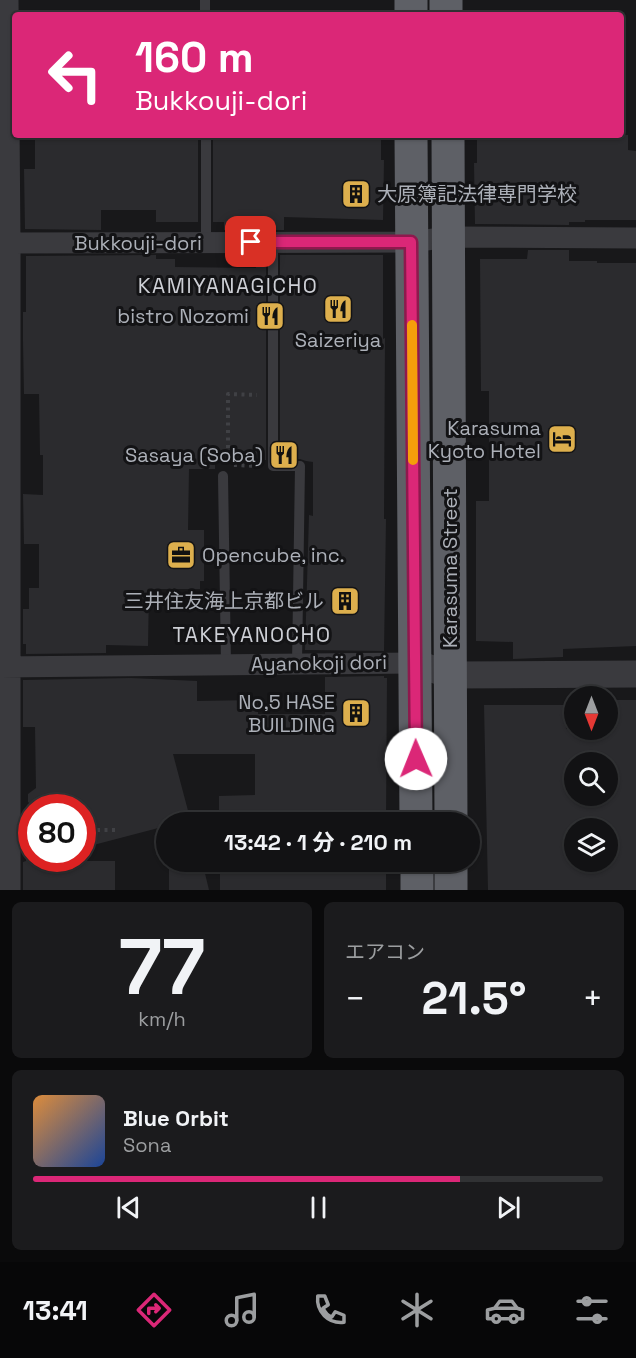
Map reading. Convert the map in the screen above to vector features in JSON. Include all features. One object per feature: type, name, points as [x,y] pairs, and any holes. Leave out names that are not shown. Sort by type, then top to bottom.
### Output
[{"type":"highway","name":"Karasuma Street","points":[[411,138],[416,812]]},
{"type":"highway","name":"Karasuma Street","points":[[448,138],[451,812]]},
{"type":"highway","points":[[417,872],[417,890]]},
{"type":"highway","points":[[451,872],[451,890]]},
{"type":"street","points":[[8,0],[5,243],[5,667],[10,890]]},
{"type":"street","name":"Bukkouji-dori","points":[[5,243],[411,242],[449,237],[636,238]]},
{"type":"street","name":"Ayanokoji dori","points":[[5,667],[415,663],[450,675],[636,674]]},
{"type":"lane","points":[[206,138],[206,243]]},
{"type":"lane","points":[[273,242],[273,466],[300,466],[297,664]]},
{"type":"lane","points":[[223,476],[226,664]]},
{"type":"path","points":[[273,395],[228,394],[228,465],[273,466]]},
{"type":"path","points":[[96,830],[115,830]]},
{"type":"building","points":[[624,135],[628,135],[628,150],[636,151],[636,220],[585,220],[585,222],[569,222],[569,225],[475,224],[474,163],[477,163],[477,138],[624,138]]},
{"type":"building","points":[[35,138],[198,138],[198,222],[156,222],[156,210],[101,210],[101,230],[25,229],[24,169],[35,169]]},
{"type":"building","points":[[213,138],[381,138],[381,160],[384,160],[383,220],[284,217],[284,230],[224,230],[224,222],[213,222]]},
{"type":"building","points":[[528,250],[569,250],[569,261],[636,263],[636,646],[563,649],[563,657],[513,659],[513,642],[476,641],[476,501],[489,501],[489,391],[481,391],[480,259],[527,259]]},
{"type":"building","points":[[156,255],[156,259],[175,259],[175,267],[256,268],[256,255],[266,255],[266,460],[215,460],[215,469],[189,469],[188,530],[204,530],[204,581],[200,581],[200,589],[149,589],[148,646],[106,645],[106,653],[26,654],[26,644],[23,644],[23,609],[29,609],[29,588],[39,588],[39,544],[24,544],[23,494],[43,495],[43,455],[40,455],[39,394],[24,394],[23,312],[26,312],[26,256]]},
{"type":"building","points":[[280,255],[383,255],[384,519],[386,519],[384,651],[305,650],[309,515],[313,516],[313,462],[300,459],[280,459]]},
{"type":"building","points":[[384,676],[387,678],[386,812],[219,812],[219,796],[255,795],[255,754],[173,754],[188,812],[156,812],[156,829],[96,844],[96,794],[28,794],[36,788],[35,727],[23,727],[23,680],[131,678],[197,681],[197,701],[258,700],[258,714],[325,714],[325,677]]},
{"type":"building","points":[[618,700],[636,700],[636,890],[488,890],[484,705],[564,705],[564,740],[618,740]]},
{"type":"building","points":[[96,861],[115,861],[115,890],[23,890],[23,872],[96,872]]},
{"type":"building","points":[[169,872],[205,872],[209,890],[169,890]]},
{"type":"building","points":[[220,872],[386,872],[386,890],[220,890]]},
{"type":"slow traffic","points":[[412,325],[413,460]]},
{"type":"place","name":"大原簿記法律専門学校","points":[[356,194]]},
{"type":"place","name":"Saizeriya","points":[[338,309]]},
{"type":"place","name":"bistro Nozomi","points":[[270,316]]},
{"type":"place","name":"Karasuma Kyoto Hotel","points":[[562,439]]},
{"type":"place","name":"Sasaya (Soba)","points":[[284,455]]},
{"type":"place","name":"Opencube, inc.","points":[[181,555]]},
{"type":"place","name":"三井住友海上京都ビル","points":[[345,601]]},
{"type":"place","name":"No,5 HASE BUILDING","points":[[356,713]]},
{"type":"district","name":"KAMIYANAGICHO","points":[[228,286]]},
{"type":"district","name":"TAKEYANOCHO","points":[[252,635]]},
{"type":"route","points":[[251,242],[411,242],[416,759]]}]
